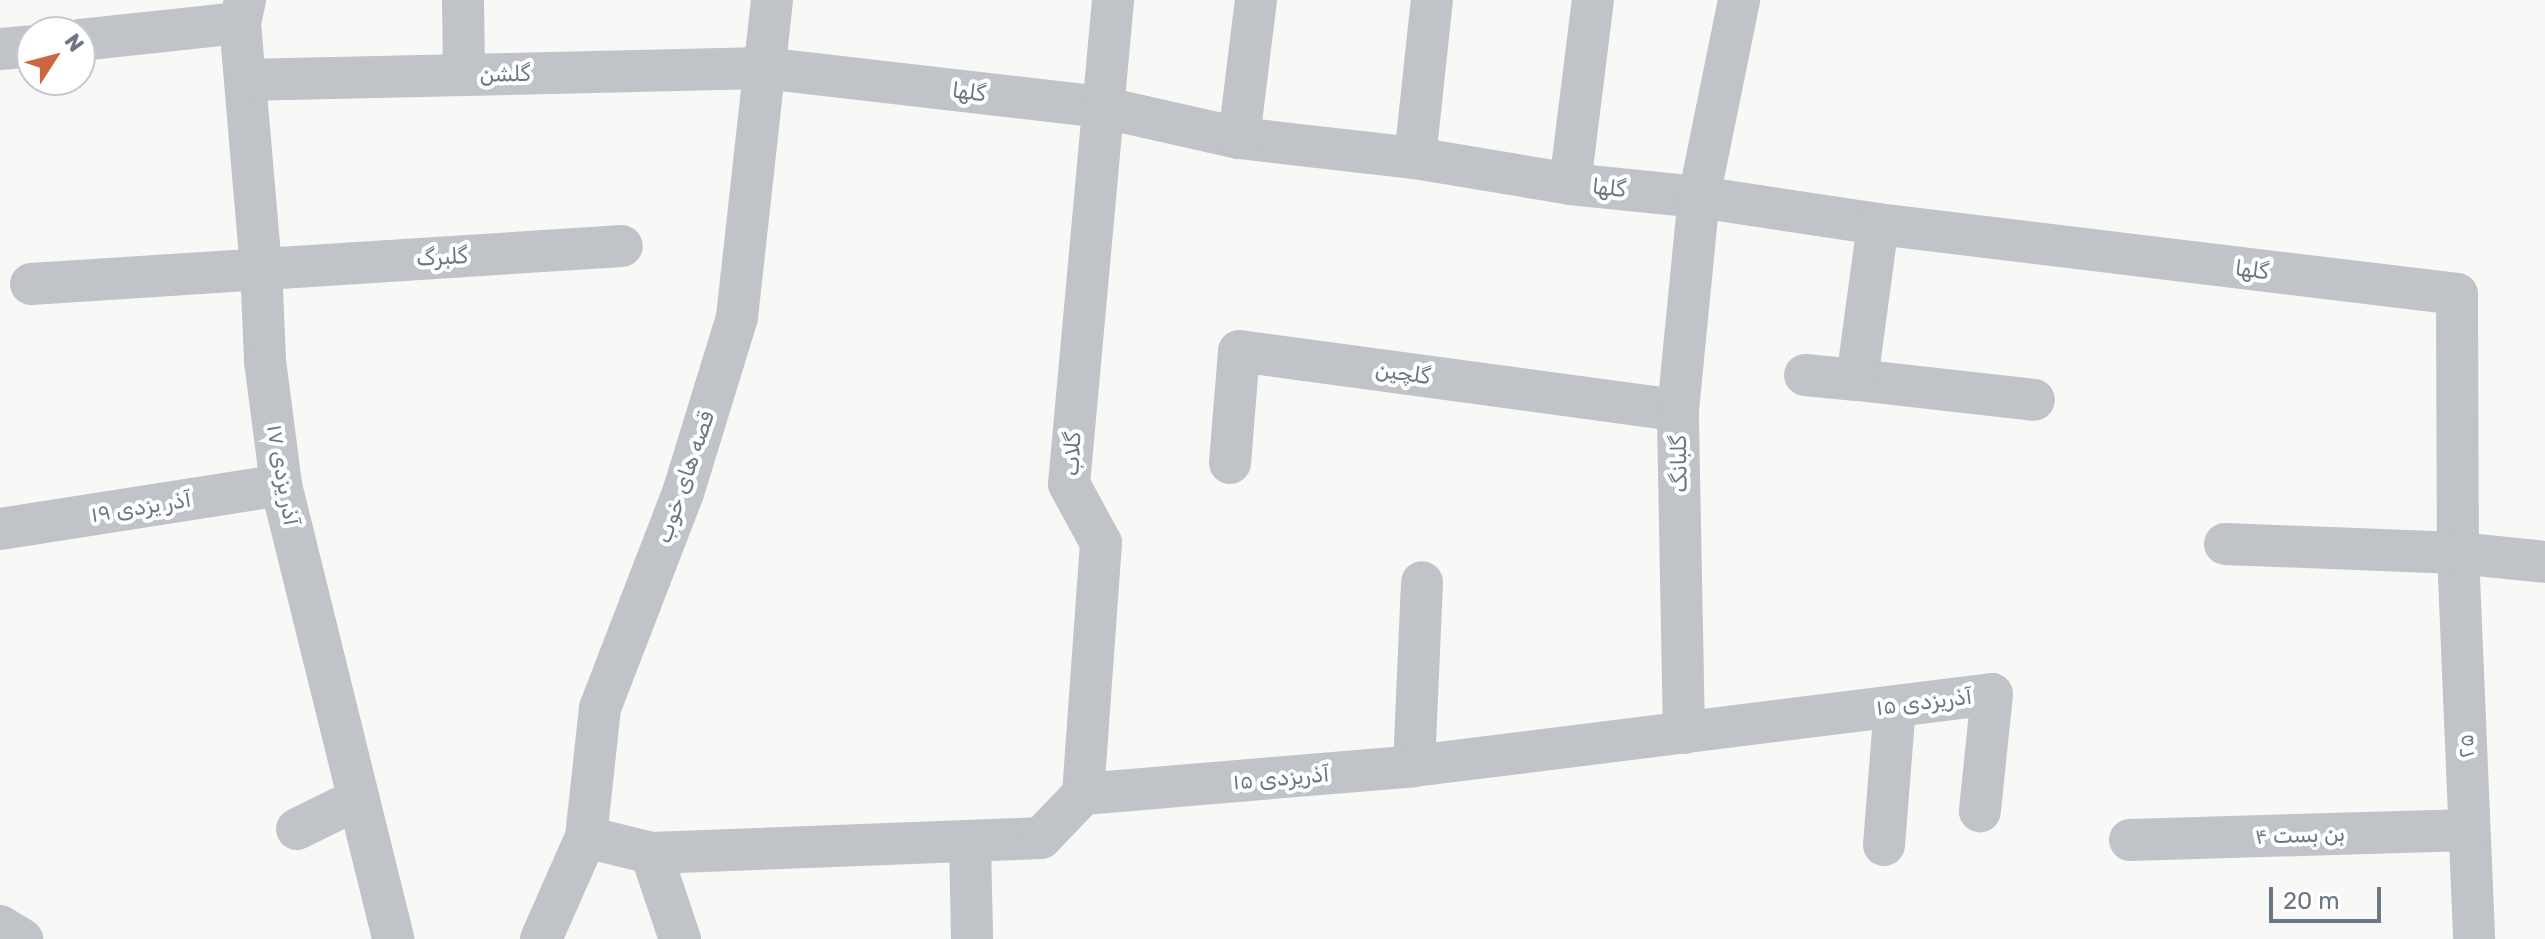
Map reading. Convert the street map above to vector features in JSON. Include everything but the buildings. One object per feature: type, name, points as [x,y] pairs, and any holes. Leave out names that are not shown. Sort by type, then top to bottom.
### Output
[{"type":"street","points":[[463,0],[464,75]]},
{"type":"street","name":"قصه های خوب","points":[[541,939],[586,837],[600,708],[683,493],[737,317],[772,0]]},
{"type":"street","name":"گلاب","points":[[1083,794],[1101,543],[1069,484],[1113,0]]},
{"type":"street","points":[[1239,138],[1256,0]]},
{"type":"street","points":[[1415,158],[1432,0]]},
{"type":"street","points":[[1570,184],[1593,0]]},
{"type":"street","name":"گلبانگ","points":[[1684,733],[1678,410],[1699,197],[1739,0]]},
{"type":"street","points":[[96,37],[242,12]]},
{"type":"street","name":"آذر یزدی ۱۷","points":[[242,12],[265,361],[281,485],[393,939]]},
{"type":"street","points":[[0,37],[0,49]]},
{"type":"street","name":"گلشن","points":[[245,80],[764,68]]},
{"type":"street","name":"گلها","points":[[764,68],[1101,107],[1239,138],[1415,158],[1570,184],[1699,197],[1878,224],[2457,294]]},
{"type":"street","points":[[1857,380],[1878,224]]},
{"type":"street","name":"گلبرگ","points":[[31,284],[622,246]]},
{"type":"street","name":"۲۵","points":[[2457,294],[2458,553],[2474,939]]},
{"type":"street","name":"گلچین","points":[[1230,463],[1239,351],[1678,410]]},
{"type":"street","points":[[1805,375],[2034,400]]},
{"type":"street","name":"آذر یزدی ۱۹","points":[[0,529],[281,485]]},
{"type":"street","points":[[2225,544],[2458,553],[2545,562]]},
{"type":"street","points":[[1414,766],[1422,582]]},
{"type":"street","name":"۱۵ آذریزدی","points":[[1083,794],[1414,766],[1992,694],[1980,811]]},
{"type":"street","points":[[1884,845],[1895,706]]},
{"type":"street","points":[[586,837],[651,853],[1041,838],[1083,794]]},
{"type":"street","points":[[297,829],[358,799]]},
{"type":"street","name":"بن بست ۴","points":[[2130,840],[2469,830]]},
{"type":"street","points":[[970,841],[972,939]]},
{"type":"street","points":[[651,853],[680,939]]},
{"type":"street","points":[[0,926],[22,939]]}]
